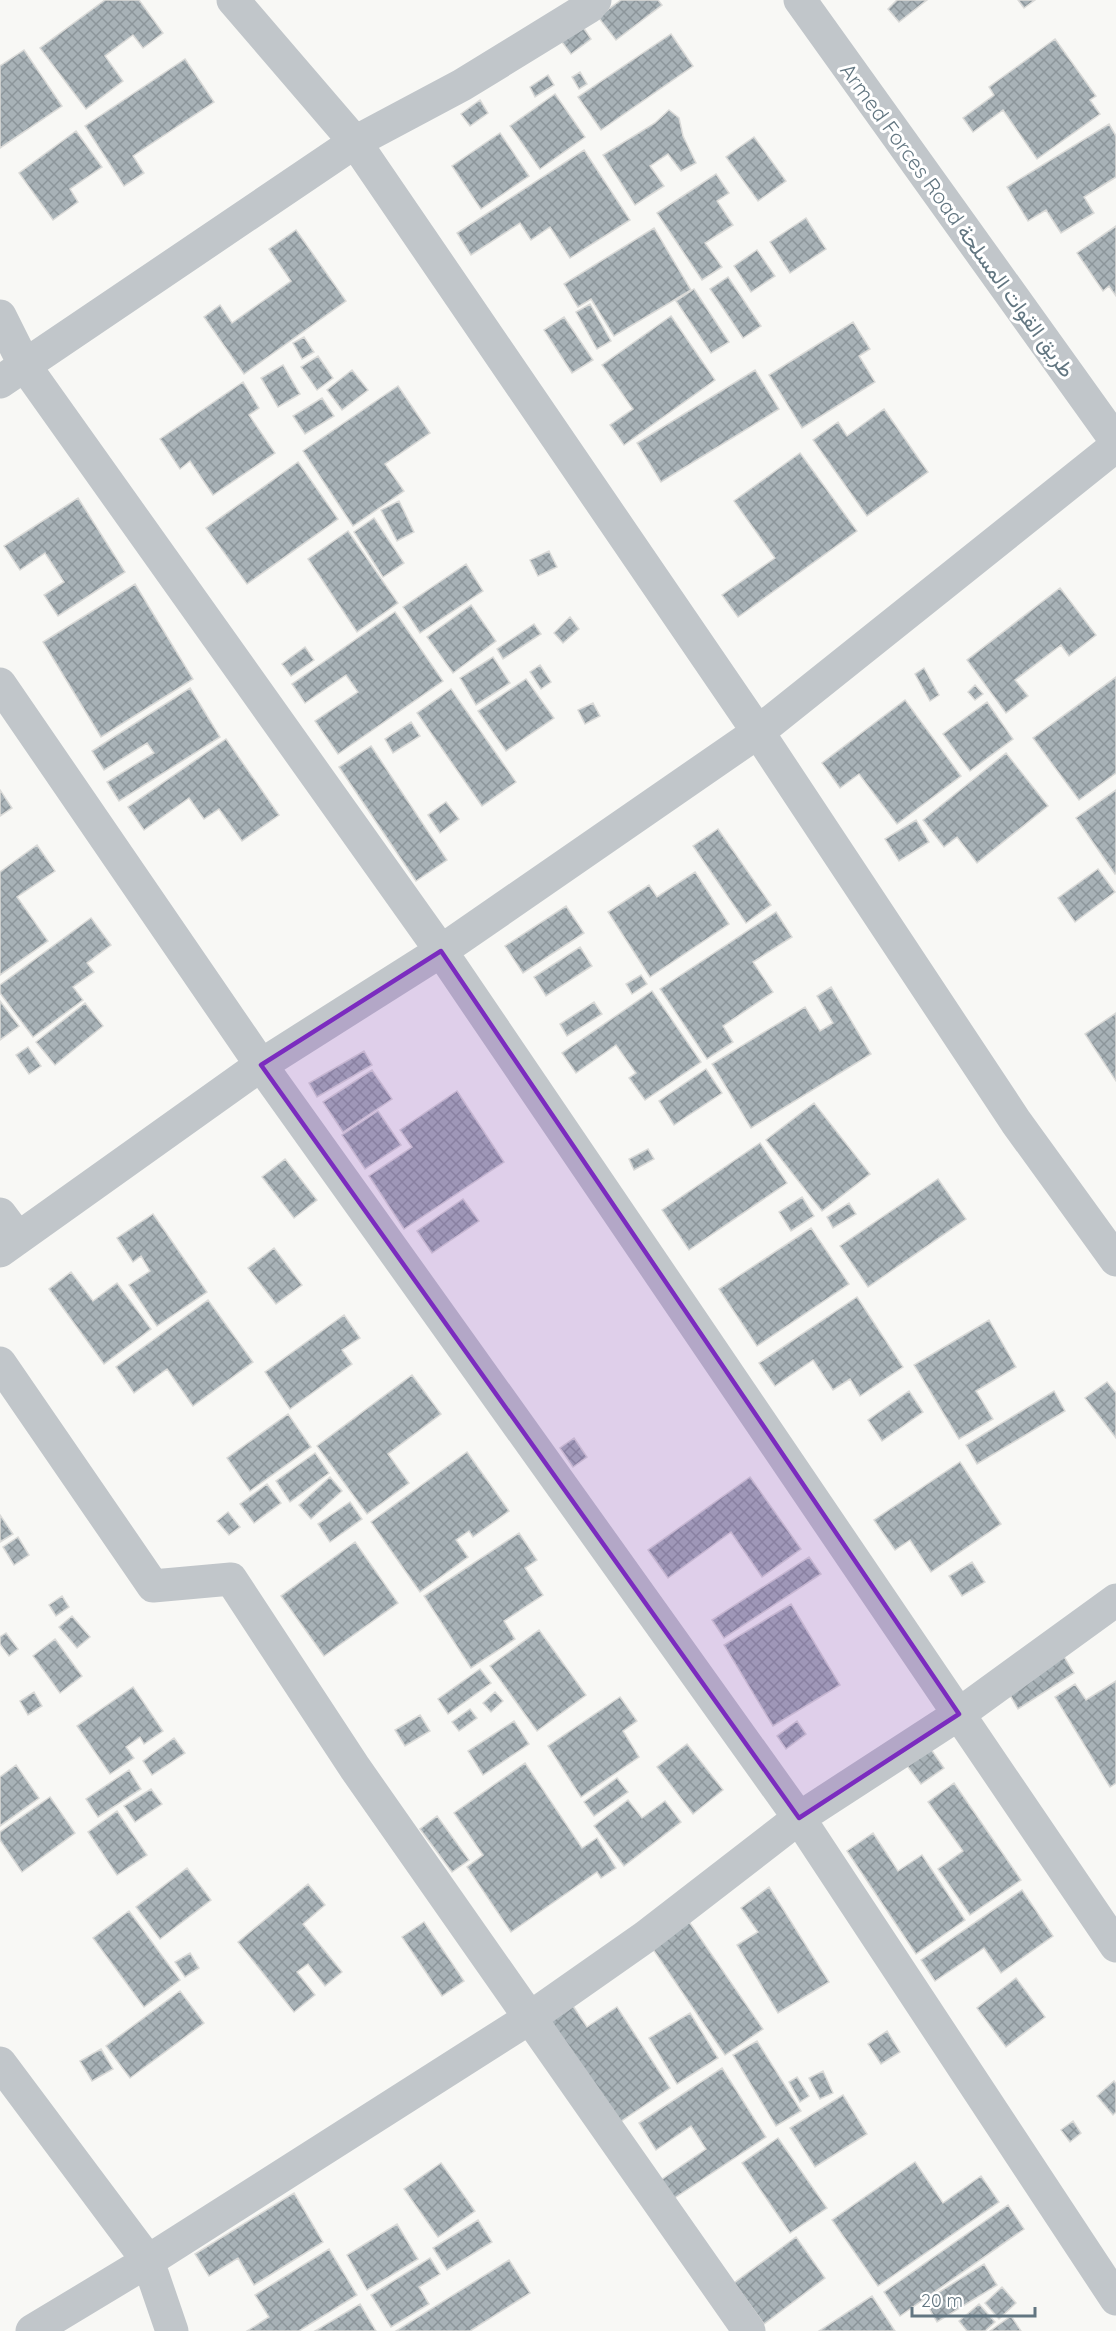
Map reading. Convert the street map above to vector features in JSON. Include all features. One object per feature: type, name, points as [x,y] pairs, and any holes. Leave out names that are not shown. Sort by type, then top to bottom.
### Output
[{"type":"street","points":[[233,0],[355,142],[758,732],[1016,1122],[1116,1260]]},
{"type":"street","points":[[13,374],[355,142],[462,85],[589,7],[595,0]]},
{"type":"street","name":"Armed Forces Road طريق القوات المسلحة","points":[[801,0],[1116,441]]},
{"type":"street","points":[[0,316],[13,374],[441,951],[1116,1946]]},
{"type":"street","points":[[6,1234],[261,1065],[441,951],[758,732],[1116,446]]},
{"type":"street","points":[[0,684],[261,1065],[799,1818],[1116,2299]]},
{"type":"street","points":[[0,1363],[153,1586],[231,1579],[355,1768],[528,2019],[748,2331]]},
{"type":"street","points":[[33,2331],[528,2019],[645,1937],[799,1818],[959,1714],[1116,1600]]},
{"type":"street","points":[[0,2063],[148,2260],[172,2331]]},
{"type":"highlighted area","points":[[441,951],[959,1714],[799,1818],[261,1065]]},
{"type":"building","points":[[105,0],[139,0],[163,33],[143,48],[133,35],[105,56],[123,81],[86,109],[40,48]]},
{"type":"building","points":[[621,0],[658,0],[662,5],[616,40],[598,17]]},
{"type":"building","points":[[897,0],[927,0],[899,22],[888,9]]},
{"type":"building","points":[[1018,0],[1035,0],[1024,8]]},
{"type":"building","points":[[583,27],[591,39],[571,54],[562,42]]},
{"type":"building","points":[[671,34],[693,66],[601,130],[578,97]]},
{"type":"building","points":[[1055,39],[1096,96],[1090,100],[1100,114],[1037,159],[1003,110],[973,132],[963,118],[994,95],[989,87]]},
{"type":"building","points":[[24,50],[62,106],[0,148],[0,66]]},
{"type":"building","points":[[185,59],[214,102],[133,156],[144,173],[124,186],[85,126]]},
{"type":"building","points":[[580,72],[587,84],[579,89],[572,77]]},
{"type":"building","points":[[548,75],[554,85],[535,97],[530,87]]},
{"type":"building","points":[[555,94],[585,137],[540,169],[510,126]]},
{"type":"building","points":[[480,100],[488,113],[470,126],[461,114]]},
{"type":"building","points":[[669,110],[679,118],[683,136],[696,163],[681,171],[668,154],[650,166],[664,186],[635,205],[603,155],[655,123]]},
{"type":"building","points":[[1109,124],[1116,136],[1116,177],[1084,197],[1094,213],[1061,233],[1046,210],[1028,221],[1007,187]]},
{"type":"building","points":[[76,131],[102,167],[70,189],[78,202],[53,220],[19,173]]},
{"type":"building","points":[[500,133],[529,176],[481,209],[452,166]]},
{"type":"building","points":[[754,137],[786,181],[758,201],[726,157]]},
{"type":"building","points":[[584,150],[630,220],[570,258],[550,227],[531,240],[520,223],[471,255],[457,233]]},
{"type":"building","points":[[716,174],[729,193],[717,201],[733,225],[705,243],[722,267],[702,280],[657,213]]},
{"type":"building","points":[[806,218],[826,249],[790,273],[770,242]]},
{"type":"building","points":[[1116,226],[1116,296],[1109,286],[1103,291],[1077,253]]},
{"type":"building","points":[[654,228],[691,290],[614,336],[591,299],[578,307],[564,284]]},
{"type":"building","points":[[296,230],[346,301],[244,374],[204,317],[220,305],[232,323],[291,281],[269,249]]},
{"type":"building","points":[[757,250],[775,276],[751,292],[734,266]]},
{"type":"building","points":[[728,277],[761,326],[743,338],[710,289]]},
{"type":"building","points":[[694,289],[729,342],[711,353],[676,301]]},
{"type":"building","points":[[590,304],[611,341],[597,349],[576,312]]},
{"type":"building","points":[[671,316],[715,380],[624,445],[610,425],[633,409],[602,365]]},
{"type":"building","points":[[564,317],[593,360],[572,373],[544,330]]},
{"type":"building","points":[[853,322],[870,349],[859,356],[875,382],[802,428],[769,375]]},
{"type":"building","points":[[304,337],[314,352],[302,359],[293,343]]},
{"type":"building","points":[[318,356],[333,378],[317,390],[301,367]]},
{"type":"building","points":[[283,365],[300,394],[278,407],[261,378]]},
{"type":"building","points":[[352,370],[368,390],[342,410],[327,390]]},
{"type":"building","points":[[755,370],[779,409],[661,482],[637,443]]},
{"type":"building","points":[[243,382],[259,408],[249,415],[275,453],[213,495],[190,461],[180,469],[160,439]]},
{"type":"building","points":[[398,386],[430,433],[385,464],[404,491],[353,526],[303,451]]},
{"type":"building","points":[[322,398],[334,416],[305,434],[293,416]]},
{"type":"building","points":[[884,409],[928,472],[867,516],[813,440],[838,422],[847,436]]},
{"type":"building","points":[[800,453],[857,531],[738,617],[722,595],[775,558],[734,501]]},
{"type":"building","points":[[298,462],[338,519],[247,584],[206,528]]},
{"type":"building","points":[[78,498],[125,572],[58,616],[44,595],[64,582],[45,553],[20,570],[4,546]]},
{"type":"building","points":[[399,501],[414,532],[397,541],[381,510]]},
{"type":"building","points":[[374,518],[404,563],[383,577],[354,532]]},
{"type":"building","points":[[348,531],[398,603],[357,632],[308,559]]},
{"type":"building","points":[[549,551],[557,567],[538,576],[530,560]]},
{"type":"building","points":[[466,564],[483,591],[420,633],[403,607]]},
{"type":"building","points":[[135,584],[193,679],[101,737],[43,642]]},
{"type":"building","points":[[1060,588],[1096,635],[1069,656],[1061,645],[1015,680],[1028,696],[1006,713],[967,660]]},
{"type":"building","points":[[471,605],[496,641],[453,673],[427,637]]},
{"type":"building","points":[[395,612],[443,681],[338,754],[315,721],[358,692],[346,675],[305,703],[292,684]]},
{"type":"building","points":[[570,617],[579,629],[563,643],[554,633]]},
{"type":"building","points":[[534,624],[541,634],[503,659],[497,649]]},
{"type":"building","points":[[305,647],[314,660],[291,676],[282,664]]},
{"type":"building","points":[[493,657],[510,683],[476,705],[460,678]]},
{"type":"building","points":[[540,665],[551,682],[541,689],[530,672]]},
{"type":"building","points":[[924,668],[939,695],[930,701],[915,674]]},
{"type":"building","points":[[1116,677],[1116,773],[1079,800],[1033,738]]},
{"type":"building","points":[[526,679],[554,718],[506,751],[478,711]]},
{"type":"building","points":[[975,685],[983,694],[975,700],[968,692]]},
{"type":"building","points":[[190,688],[220,737],[119,801],[107,782],[154,753],[147,743],[104,770],[92,751]]},
{"type":"building","points":[[451,689],[516,782],[482,806],[417,713]]},
{"type":"building","points":[[905,700],[961,776],[897,824],[859,774],[840,788],[822,763]]},
{"type":"building","points":[[987,702],[1013,739],[970,771],[943,734]]},
{"type":"building","points":[[593,703],[600,716],[585,724],[578,710]]},
{"type":"building","points":[[411,722],[420,736],[393,753],[385,739]]},
{"type":"building","points":[[226,739],[279,815],[242,841],[219,809],[204,819],[189,798],[144,830],[128,807]]},
{"type":"building","points":[[371,746],[447,860],[416,881],[339,767]]},
{"type":"building","points":[[1006,753],[1048,806],[977,863],[957,837],[944,847],[923,820]]},
{"type":"building","points":[[0,790],[12,808],[0,816]]},
{"type":"building","points":[[1116,790],[1116,873],[1115,874],[1076,818]]},
{"type":"building","points":[[446,802],[459,819],[440,833],[428,815]]},
{"type":"building","points":[[916,820],[929,842],[899,861],[885,839]]},
{"type":"building","points":[[718,829],[771,905],[746,923],[693,846]]},
{"type":"building","points":[[37,845],[55,871],[17,897],[48,941],[0,975],[0,872]]},
{"type":"building","points":[[1098,869],[1115,892],[1075,922],[1058,898]]},
{"type":"building","points":[[695,872],[729,924],[650,977],[608,912],[649,885],[657,897]]},
{"type":"building","points":[[566,906],[584,933],[523,973],[505,946]]},
{"type":"building","points":[[776,912],[792,937],[753,962],[773,992],[723,1026],[733,1042],[707,1059],[660,989]]},
{"type":"building","points":[[91,918],[111,945],[87,963],[94,972],[73,987],[83,1000],[33,1037],[0,993],[0,985]]},
{"type":"building","points":[[580,947],[592,966],[546,996],[534,977]]},
{"type":"building","points":[[641,975],[647,984],[632,994],[626,984]]},
{"type":"building","points":[[831,987],[871,1054],[751,1128],[712,1064],[805,1007],[820,1031],[833,1023],[817,996]]},
{"type":"building","points":[[652,991],[701,1062],[645,1100],[629,1078],[636,1073],[616,1045],[576,1073],[562,1053]]},
{"type":"building","points":[[0,1001],[19,1026],[0,1040]]},
{"type":"building","points":[[594,1002],[602,1014],[567,1036],[560,1024]]},
{"type":"building","points":[[85,1003],[103,1026],[55,1065],[36,1042]]},
{"type":"building","points":[[1116,1013],[1116,1081],[1085,1034]]},
{"type":"building","points":[[28,1047],[41,1066],[29,1074],[16,1055]]},
{"type":"building","points":[[364,1051],[372,1065],[317,1097],[309,1083]]},
{"type":"building","points":[[706,1069],[722,1093],[674,1125],[659,1101]]},
{"type":"building","points":[[372,1070],[392,1099],[343,1132],[323,1102]]},
{"type":"building","points":[[457,1091],[504,1162],[404,1229],[369,1176],[412,1147],[400,1130]]},
{"type":"building","points":[[814,1103],[870,1174],[822,1211],[766,1140]]},
{"type":"building","points":[[378,1111],[401,1145],[365,1169],[342,1135]]},
{"type":"building","points":[[760,1143],[787,1183],[689,1250],[662,1210]]},
{"type":"building","points":[[648,1149],[654,1159],[634,1170],[629,1159]]},
{"type":"building","points":[[285,1159],[317,1200],[294,1218],[262,1177]]},
{"type":"building","points":[[938,1179],[966,1219],[868,1287],[840,1246]]},
{"type":"building","points":[[802,1197],[814,1216],[791,1231],[779,1212]]},
{"type":"building","points":[[463,1199],[479,1221],[432,1253],[417,1231]]},
{"type":"building","points":[[849,1203],[856,1214],[833,1228],[827,1217]]},
{"type":"building","points":[[153,1214],[207,1292],[157,1326],[129,1285],[150,1271],[141,1256],[133,1262],[117,1238]]},
{"type":"building","points":[[811,1228],[849,1284],[757,1346],[719,1289]]},
{"type":"building","points":[[274,1248],[302,1285],[276,1304],[248,1268]]},
{"type":"building","points":[[71,1272],[93,1301],[117,1283],[151,1329],[104,1364],[49,1289]]},
{"type":"building","points":[[857,1297],[903,1367],[860,1396],[850,1379],[833,1390],[813,1360],[775,1386],[759,1363]]},
{"type":"building","points":[[208,1300],[253,1362],[193,1406],[167,1369],[134,1393],[116,1367]]},
{"type":"building","points":[[344,1315],[360,1338],[342,1350],[352,1364],[290,1409],[265,1372]]},
{"type":"building","points":[[989,1320],[1016,1367],[976,1391],[993,1419],[959,1439],[914,1365]]},
{"type":"building","points":[[412,1375],[441,1414],[388,1454],[409,1483],[367,1514],[317,1446]]},
{"type":"building","points":[[1107,1382],[1116,1393],[1116,1438],[1085,1398]]},
{"type":"building","points":[[909,1391],[923,1412],[882,1441],[868,1420]]},
{"type":"building","points":[[1054,1391],[1065,1411],[977,1464],[966,1445]]},
{"type":"building","points":[[288,1414],[311,1447],[250,1491],[227,1458]]},
{"type":"building","points":[[574,1438],[587,1457],[573,1467],[560,1448]]},
{"type":"building","points":[[467,1452],[509,1511],[473,1537],[469,1531],[456,1540],[468,1557],[420,1592],[371,1522]]},
{"type":"building","points":[[315,1453],[329,1473],[290,1502],[276,1481]]},
{"type":"building","points":[[960,1462],[1001,1524],[931,1572],[910,1540],[895,1550],[874,1520]]},
{"type":"building","points":[[330,1477],[342,1491],[311,1519],[299,1505]]},
{"type":"building","points":[[750,1477],[801,1549],[762,1577],[731,1532],[668,1578],[648,1550]]},
{"type":"building","points":[[267,1484],[281,1503],[254,1523],[240,1504]]},
{"type":"building","points":[[350,1502],[362,1519],[330,1542],[318,1524]]},
{"type":"building","points":[[228,1512],[240,1527],[229,1535],[217,1521]]},
{"type":"building","points":[[0,1515],[13,1534],[0,1542]]},
{"type":"building","points":[[519,1533],[537,1560],[525,1568],[543,1595],[504,1621],[515,1639],[471,1668],[424,1596]]},
{"type":"building","points":[[18,1537],[29,1555],[14,1565],[3,1547]]},
{"type":"building","points":[[355,1542],[398,1603],[324,1656],[281,1596]]},
{"type":"building","points":[[809,1557],[821,1574],[724,1638],[712,1620]]},
{"type":"building","points":[[972,1562],[985,1582],[962,1596],[949,1576]]},
{"type":"building","points":[[62,1596],[69,1607],[56,1616],[49,1605]]},
{"type":"building","points":[[791,1604],[840,1685],[773,1726],[724,1645]]},
{"type":"building","points":[[72,1616],[90,1637],[77,1648],[59,1627]]},
{"type":"building","points":[[539,1630],[586,1695],[537,1731],[490,1666]]},
{"type":"building","points":[[6,1633],[18,1649],[9,1656],[0,1644],[0,1637]]},
{"type":"building","points":[[55,1639],[82,1676],[60,1693],[33,1656]]},
{"type":"building","points":[[1060,1650],[1074,1673],[1018,1709],[1004,1685]]},
{"type":"building","points":[[480,1669],[491,1683],[448,1714],[438,1699]]},
{"type":"building","points":[[1116,1681],[1116,1783],[1110,1787],[1055,1697],[1075,1684],[1086,1700]]},
{"type":"building","points":[[133,1687],[163,1731],[144,1744],[140,1737],[126,1747],[134,1758],[110,1774],[77,1726]]},
{"type":"building","points":[[34,1692],[42,1706],[28,1715],[20,1701]]},
{"type":"building","points":[[495,1692],[503,1701],[491,1712],[483,1703]]},
{"type":"building","points":[[620,1697],[637,1721],[623,1731],[639,1757],[581,1797],[548,1746]]},
{"type":"building","points":[[470,1709],[477,1718],[459,1731],[452,1722]]},
{"type":"building","points":[[420,1715],[430,1731],[405,1746],[395,1730]]},
{"type":"building","points":[[514,1721],[529,1744],[483,1775],[468,1751]]},
{"type":"building","points":[[797,1721],[806,1734],[786,1749],[777,1736]]},
{"type":"building","points":[[174,1738],[185,1753],[152,1775],[143,1761]]},
{"type":"building","points":[[926,1742],[944,1768],[921,1784],[902,1759]]},
{"type":"building","points":[[687,1744],[723,1790],[693,1814],[657,1767]]},
{"type":"building","points":[[525,1763],[582,1848],[597,1838],[616,1868],[601,1878],[597,1872],[511,1932],[467,1867],[483,1855],[454,1813]]},
{"type":"building","points":[[16,1765],[39,1798],[0,1826],[0,1777]]},
{"type":"building","points":[[129,1770],[141,1789],[98,1817],[86,1799]]},
{"type":"building","points":[[617,1778],[628,1792],[594,1816],[584,1802]]},
{"type":"building","points":[[954,1783],[1021,1880],[970,1915],[938,1869],[963,1851],[928,1802]]},
{"type":"building","points":[[151,1789],[162,1804],[135,1822],[124,1806]]},
{"type":"building","points":[[50,1797],[75,1833],[22,1872],[0,1840],[0,1832]]},
{"type":"building","points":[[628,1800],[642,1818],[665,1801],[681,1822],[624,1866],[594,1826]]},
{"type":"building","points":[[117,1811],[147,1855],[117,1875],[88,1832]]},
{"type":"building","points":[[437,1816],[469,1860],[452,1872],[420,1829]]},
{"type":"building","points":[[873,1833],[898,1871],[922,1855],[965,1920],[916,1954],[847,1851]]},
{"type":"building","points":[[187,1868],[211,1900],[160,1939],[136,1907]]},
{"type":"building","points":[[308,1884],[325,1905],[303,1924],[342,1972],[325,1986],[308,1964],[297,1972],[315,1995],[294,2012],[238,1942]]},
{"type":"building","points":[[769,1887],[829,1982],[778,2013],[737,1945],[758,1932],[741,1908]]},
{"type":"building","points":[[1022,1890],[1053,1936],[1001,1973],[984,1948],[935,1981],[921,1960]]},
{"type":"building","points":[[129,1911],[180,1980],[144,2007],[93,1938]]},
{"type":"building","points":[[683,1913],[763,2029],[725,2055],[646,1939]]},
{"type":"building","points":[[424,1922],[464,1981],[442,1996],[402,1937]]},
{"type":"building","points":[[190,1953],[199,1968],[185,1977],[175,1962]]},
{"type":"building","points":[[1016,1978],[1045,2017],[1006,2047],[977,2008]]},
{"type":"building","points":[[180,1991],[204,2023],[130,2078],[106,2046]]},
{"type":"building","points":[[567,1997],[587,2027],[617,2007],[670,2088],[617,2124],[544,2012]]},
{"type":"building","points":[[690,2013],[718,2058],[677,2084],[649,2038]]},
{"type":"building","points":[[887,2031],[900,2052],[881,2064],[868,2044]]},
{"type":"building","points":[[757,2041],[801,2111],[776,2126],[733,2055]]},
{"type":"building","points":[[101,2049],[113,2069],[92,2081],[80,2061]]},
{"type":"building","points":[[722,2068],[766,2137],[667,2203],[655,2184],[706,2149],[691,2126],[656,2150],[639,2123]]},
{"type":"building","points":[[823,2071],[833,2093],[820,2099],[809,2078]]},
{"type":"building","points":[[797,2077],[809,2096],[800,2102],[789,2082]]},
{"type":"building","points":[[1114,2081],[1116,2084],[1116,2112],[1113,2115],[1097,2096]]},
{"type":"building","points":[[843,2095],[867,2134],[815,2167],[790,2128]]},
{"type":"building","points":[[1073,2121],[1081,2133],[1070,2142],[1061,2130]]},
{"type":"building","points":[[778,2138],[827,2208],[790,2233],[742,2163]]},
{"type":"building","points":[[915,2162],[943,2203],[981,2176],[999,2202],[878,2286],[832,2220]]},
{"type":"building","points":[[441,2163],[475,2211],[438,2237],[404,2189]]},
{"type":"building","points":[[294,2193],[323,2242],[254,2285],[238,2258],[209,2276],[195,2254]]},
{"type":"building","points":[[1008,2205],[1024,2229],[900,2316],[884,2292]]},
{"type":"building","points":[[478,2220],[492,2242],[447,2270],[433,2248]]},
{"type":"building","points":[[397,2224],[418,2259],[367,2290],[347,2255]]},
{"type":"building","points":[[796,2237],[825,2278],[764,2324],[734,2283]]},
{"type":"building","points":[[329,2249],[357,2295],[299,2331],[247,2331],[269,2317],[255,2295]]},
{"type":"building","points":[[430,2258],[440,2274],[419,2287],[429,2304],[391,2327],[371,2295]]},
{"type":"building","points":[[509,2260],[530,2293],[470,2331],[396,2331]]},
{"type":"building","points":[[984,2264],[997,2285],[937,2322],[925,2301]]},
{"type":"building","points":[[1002,2287],[1016,2303],[999,2319],[985,2303]]},
{"type":"building","points":[[872,2296],[895,2331],[819,2331]]},
{"type":"building","points":[[360,2304],[376,2331],[315,2331]]},
{"type":"building","points":[[979,2304],[995,2322],[985,2331],[967,2331],[959,2321]]},
{"type":"building","points":[[1011,2316],[1021,2331],[990,2331]]}]
